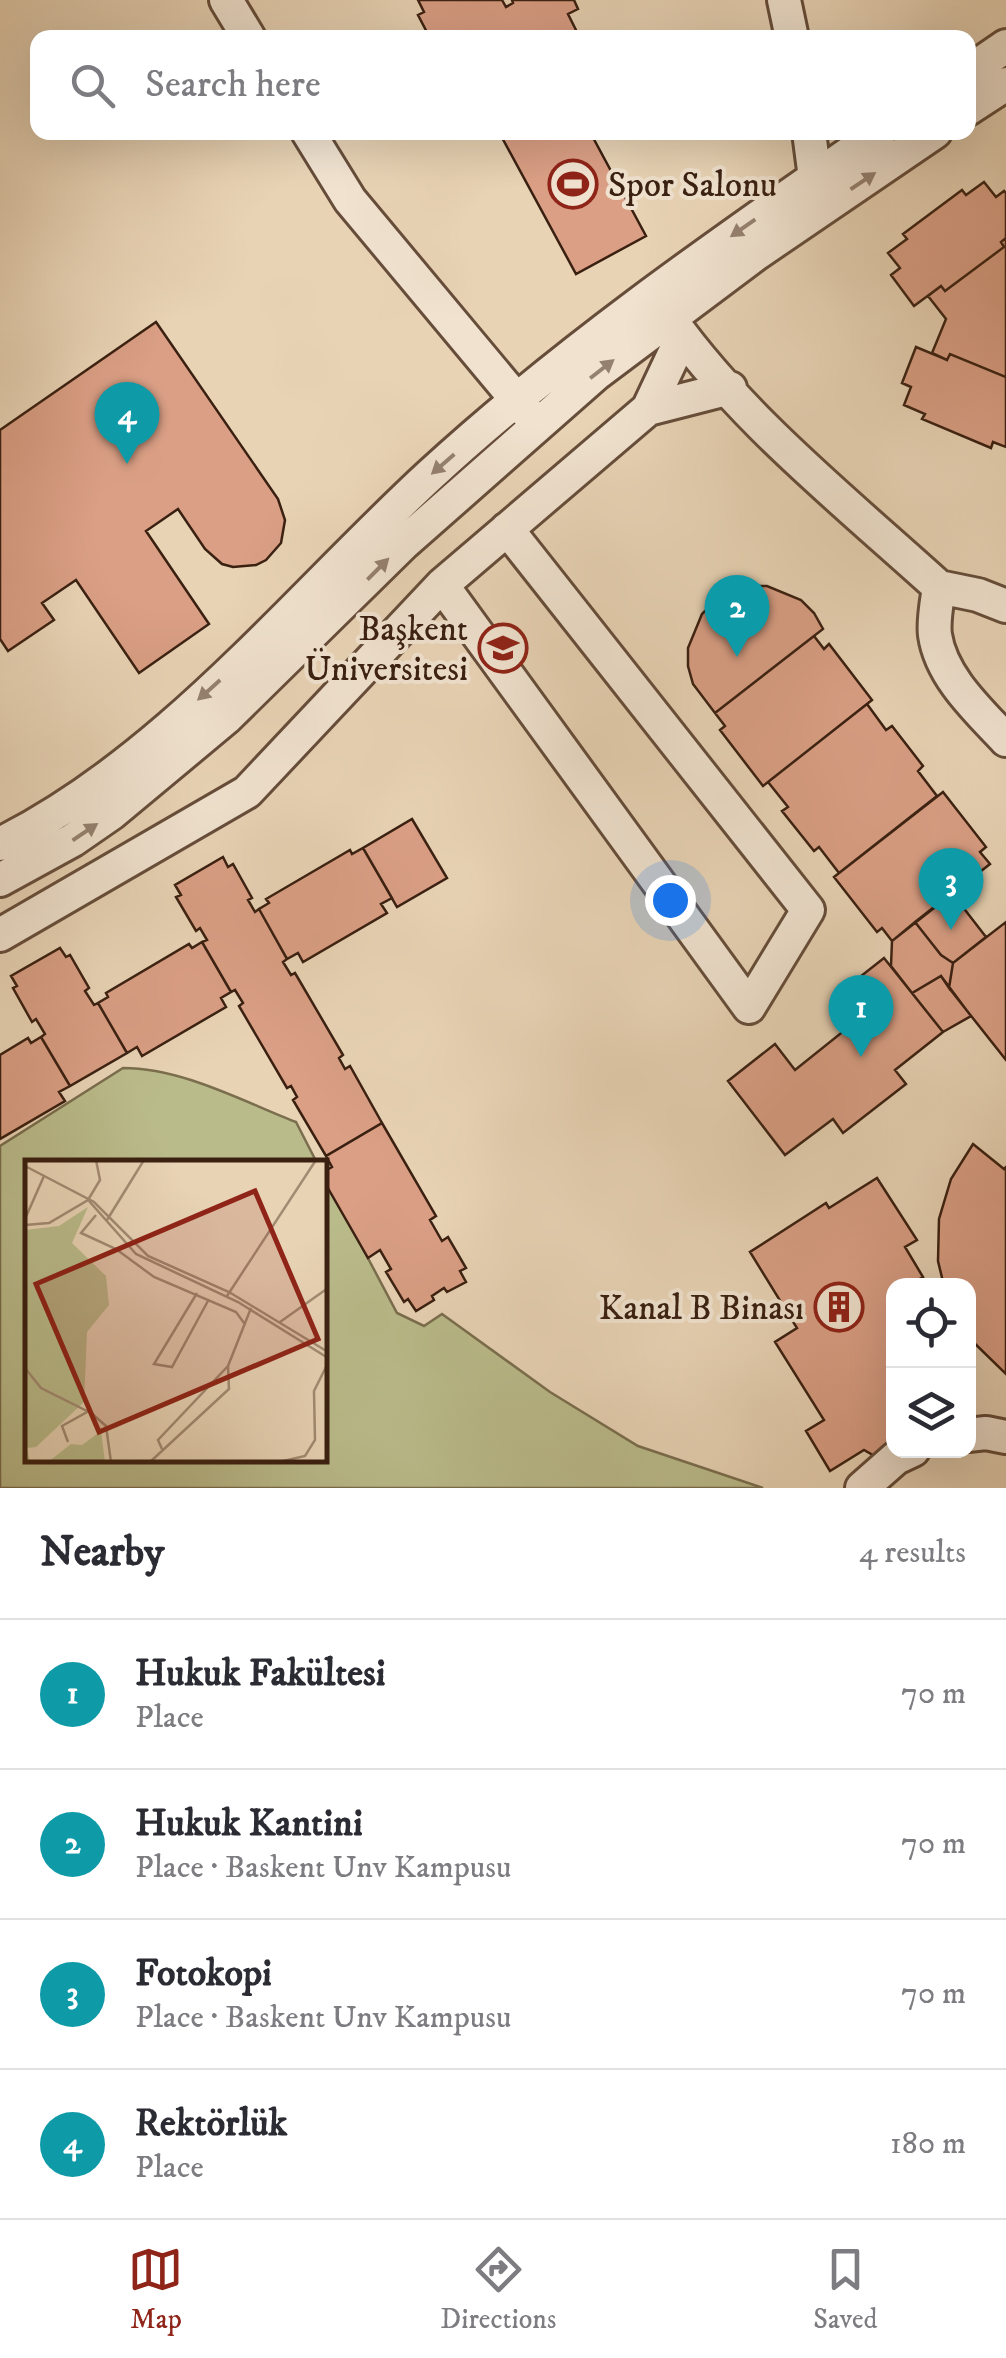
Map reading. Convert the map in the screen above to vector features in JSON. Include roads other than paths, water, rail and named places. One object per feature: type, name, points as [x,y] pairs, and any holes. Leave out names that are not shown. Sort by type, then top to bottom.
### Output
[{"type":"street","points":[[226,0],[244,30]]},
{"type":"street","points":[[784,0],[790,30]]},
{"type":"street","points":[[976,67],[1006,46]]},
{"type":"street","points":[[976,105],[1006,84]]},
{"type":"street","points":[[313,140],[350,200],[527,412]]},
{"type":"street","points":[[810,140],[815,178]]},
{"type":"street","points":[[0,844],[107,778],[230,671],[430,476],[527,412],[596,374],[668,316],[693,283],[815,178],[869,140]]},
{"type":"street","points":[[693,283],[922,140]]},
{"type":"street","points":[[668,316],[747,411],[938,587],[978,595],[1006,606]]},
{"type":"street","points":[[648,410],[668,316]]},
{"type":"street","points":[[0,935],[247,792],[442,586],[648,410],[730,388]]},
{"type":"street","points":[[0,880],[112,814],[226,718],[403,544],[527,412]]},
{"type":"street","points":[[442,586],[750,1007],[808,910],[507,528]]},
{"type":"street","points":[[938,587],[935,634],[946,667],[1006,740]]},
{"type":"street","points":[[976,1434],[1006,1437]]},
{"type":"street","points":[[862,1488],[896,1458]]},
{"type":"place","name":"Spor Salonu","points":[[573,184]]},
{"type":"place","name":"Rektörlük","points":[[127,464]]},
{"type":"place","name":"Başkent Üniversitesi","points":[[503,648]]},
{"type":"place","name":"Hukuk Kantini","points":[[737,657]]},
{"type":"place","name":"Fotokopi","points":[[951,930]]},
{"type":"place","name":"Hukuk Fakültesi","points":[[861,1057]]},
{"type":"place","name":"Kanal B Binası","points":[[839,1307]]}]
